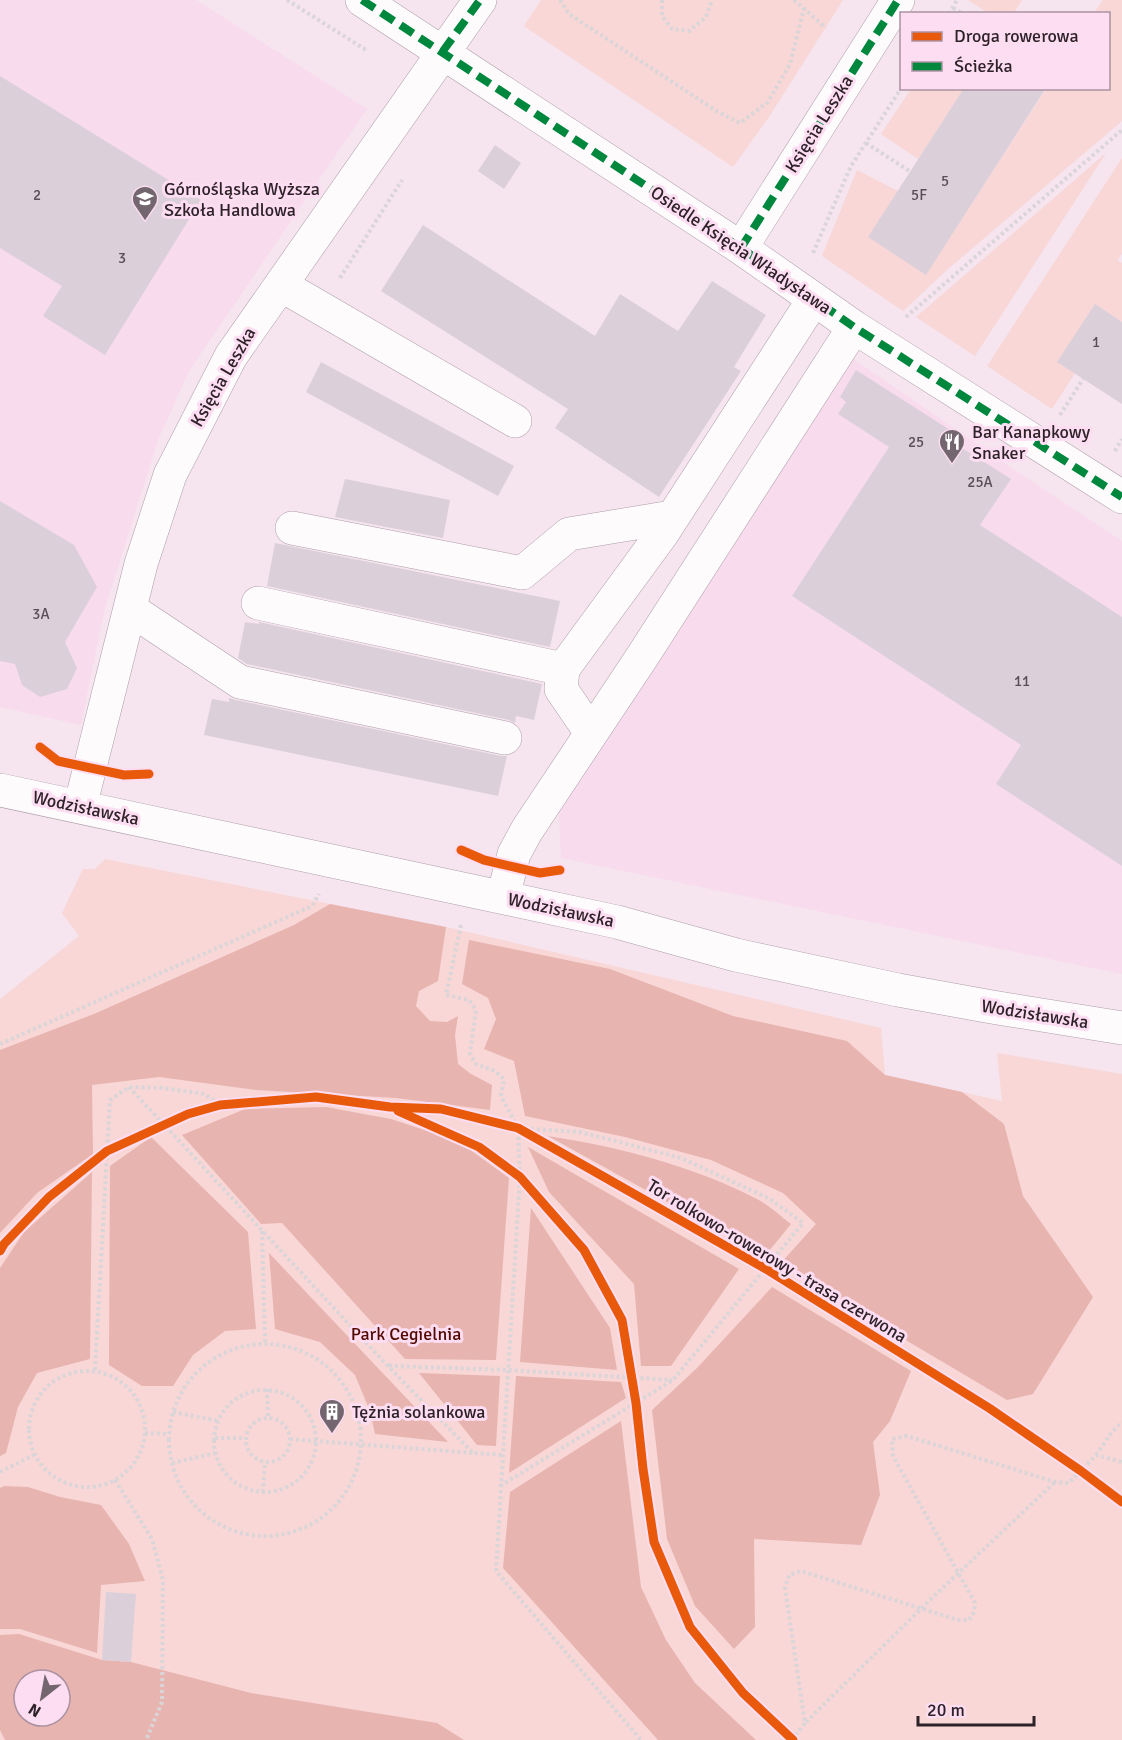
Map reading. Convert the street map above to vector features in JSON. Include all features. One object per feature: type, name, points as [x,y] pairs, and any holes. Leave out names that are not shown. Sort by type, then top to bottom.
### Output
[{"type":"street","name":"Osiedle Księcia Władysława","points":[[362,0],[741,248],[854,327],[1122,497]]},
{"type":"street","name":"Księcia Leszka","points":[[80,807],[141,564],[170,475],[231,356],[480,0]]},
{"type":"street","name":"Księcia Leszka","points":[[741,248],[898,0]]},
{"type":"street","points":[[281,285],[515,421]]},
{"type":"street","points":[[591,733],[561,689],[563,669],[672,517],[814,299]]},
{"type":"street","points":[[503,897],[520,840],[642,657],[854,327]]},
{"type":"street","points":[[292,528],[522,573],[569,534],[672,517]]},
{"type":"street","points":[[258,603],[563,669]]},
{"type":"street","points":[[130,609],[240,682],[505,738]]},
{"type":"street","name":"Wodzisławska","points":[[0,790],[617,922],[736,955],[898,990],[1122,1029]]},
{"type":"path","points":[[287,0],[371,53]]},
{"type":"path","points":[[560,0],[569,14],[718,112],[740,123],[768,102],[790,64],[804,8]]},
{"type":"path","points":[[662,0],[662,16],[672,29],[689,31],[706,17],[712,0]]},
{"type":"path","points":[[794,0],[826,28]]},
{"type":"path","points":[[950,12],[957,0]]},
{"type":"path","points":[[952,8],[959,12]]},
{"type":"path","points":[[811,258],[851,166],[900,90]]},
{"type":"path","points":[[913,325],[904,319],[1122,130]]},
{"type":"path","points":[[866,143],[910,172]]},
{"type":"path","points":[[334,288],[403,180]]},
{"type":"path","points":[[1058,418],[1083,379]]},
{"type":"path","points":[[1113,454],[1122,439]]},
{"type":"path","points":[[0,1044],[312,906],[320,893]]},
{"type":"path","points":[[463,916],[446,995],[469,1000],[476,1010],[470,1054],[476,1064],[495,1071],[504,1079],[501,1096],[518,1128],[508,1370],[496,1571],[641,1740]]},
{"type":"path","points":[[95,1370],[112,1149],[110,1100],[129,1087],[162,1088],[205,1094],[220,1105]]},
{"type":"path","points":[[129,1087],[168,1122],[262,1230],[385,1363],[474,1453]]},
{"type":"path","points":[[209,1108],[230,1104]]},
{"type":"path","points":[[154,1128],[168,1122]]},
{"type":"path","points":[[500,1486],[635,1390],[673,1380],[803,1223],[770,1199],[681,1158],[580,1132],[518,1128],[507,1125]]},
{"type":"path","points":[[518,1128],[539,1140]]},
{"type":"path","points":[[99,1157],[112,1149]]},
{"type":"path","points":[[516,1174],[527,1185]]},
{"type":"path","points":[[262,1230],[265,1340],[267,1344]]},
{"type":"path","points":[[277,1344],[308,1352],[334,1371],[352,1396],[362,1427],[361,1459],[350,1489],[329,1513],[302,1530],[270,1537],[238,1533],[208,1519],[186,1495],[172,1467],[168,1434],[173,1412],[175,1403],[192,1376],[216,1356],[245,1345],[277,1344]]},
{"type":"path","points":[[385,1363],[392,1366],[508,1370],[635,1390],[673,1380]]},
{"type":"path","points":[[630,1366],[638,1414]]},
{"type":"path","points":[[95,1370],[114,1376],[130,1389],[141,1406],[146,1425],[145,1433],[143,1445],[135,1463],[120,1477],[102,1486],[82,1487],[63,1482],[46,1471],[34,1455],[28,1438],[29,1419],[34,1402],[45,1387],[59,1377],[77,1371],[95,1370]]},
{"type":"path","points":[[267,1389],[268,1417]]},
{"type":"path","points":[[267,1389],[282,1393],[297,1401],[308,1412],[317,1442],[313,1459],[306,1473],[294,1484],[279,1490],[263,1492],[246,1488],[231,1479],[220,1465],[215,1438],[219,1421],[222,1413],[234,1400],[249,1392],[267,1389]]},
{"type":"path","points":[[173,1412],[219,1421]]},
{"type":"path","points":[[268,1417],[275,1418],[286,1426],[290,1439],[285,1454],[272,1462],[258,1460],[248,1451],[245,1438],[250,1425],[268,1417]]},
{"type":"path","points":[[806,1723],[785,1588],[789,1575],[801,1572],[958,1620],[969,1620],[974,1612],[975,1603],[893,1456],[892,1439],[907,1436],[1055,1482],[1069,1483],[1085,1475],[1112,1432],[1122,1422]]},
{"type":"path","points":[[145,1433],[168,1434]]},
{"type":"path","points":[[215,1438],[245,1438]]},
{"type":"path","points":[[290,1439],[503,1455]]},
{"type":"path","points":[[172,1463],[216,1453]]},
{"type":"path","points":[[0,1472],[34,1455]]},
{"type":"path","points":[[1096,1455],[1122,1462]]},
{"type":"path","points":[[263,1492],[265,1462]]},
{"type":"path","points":[[1072,1465],[1085,1475]]},
{"type":"path","points":[[115,1480],[152,1539],[163,1580],[162,1702],[146,1740]]},
{"type":"path","points":[[784,1732],[792,1740],[806,1723],[921,1609],[1055,1482]]},
{"type":"shaded area","name":"Górnośląska Wyższa Szkoła Handlowa","points":[[0,0],[196,0],[367,109],[189,371],[158,440],[104,611],[81,725],[0,707]]},
{"type":"shaded area","points":[[849,356],[1122,541],[1122,974],[561,858],[559,813]]},
{"type":"green space","points":[[541,0],[843,0],[769,117],[733,167],[524,26]]},
{"type":"green space","points":[[968,0],[1022,0],[1015,12],[986,12]]},
{"type":"green space","points":[[1103,0],[1122,0],[1122,121],[948,269],[903,311],[822,256],[857,170],[898,191],[926,274],[1045,90],[1110,90],[1110,12],[1095,12]]},
{"type":"green space","points":[[910,90],[963,90],[918,159],[881,134]]},
{"type":"green space","points":[[1106,153],[975,356],[916,317]]},
{"type":"green space","points":[[1122,158],[1122,254],[1117,260],[1122,263],[1122,322],[1096,305],[1075,373],[1052,409],[987,366]]},
{"type":"green space","name":"Park Cegielnia","points":[[105,859],[446,927],[881,1028],[885,1075],[1002,1101],[997,1053],[1122,1074],[1122,1740],[0,1740],[0,999],[79,936],[62,913],[83,869],[95,869]]},
{"type":"green space","points":[[330,904],[446,927],[438,981],[419,991],[416,1006],[430,1021],[447,1022],[458,1016],[455,1035],[458,1064],[492,1085],[490,1110],[396,1098],[256,1090],[159,1077],[92,1085],[93,1154],[37,1193],[0,1233],[0,1050],[94,1014],[294,925]]},
{"type":"green space","points":[[469,940],[610,969],[733,1016],[847,1041],[885,1075],[962,1092],[1004,1124],[1023,1196],[1093,1297],[1033,1394],[1007,1400],[779,1265],[816,1224],[783,1193],[711,1160],[625,1137],[525,1116],[514,1061],[484,1049],[496,1019],[488,998],[462,984]]},
{"type":"green space","points":[[326,1107],[391,1119],[458,1141],[509,1178],[496,1360],[405,1359],[282,1223],[261,1224],[182,1135],[245,1109]]},
{"type":"green space","points":[[548,1136],[628,1152],[681,1167],[733,1187],[761,1201],[791,1224],[765,1256]]},
{"type":"green space","points":[[151,1137],[248,1232],[256,1329],[225,1331],[193,1355],[173,1386],[142,1386],[109,1365],[110,1166]]},
{"type":"green space","points":[[528,1147],[739,1269],[671,1366],[641,1366],[634,1284],[549,1192]]},
{"type":"green space","points":[[92,1172],[90,1359],[37,1373],[18,1407],[6,1453],[0,1456],[0,1268],[24,1232]]},
{"type":"green space","points":[[531,1208],[610,1328],[617,1370],[520,1362]]},
{"type":"green space","points":[[269,1253],[448,1442],[375,1434],[370,1411],[355,1375],[320,1342],[275,1329]]},
{"type":"green space","points":[[772,1287],[911,1371],[890,1421],[873,1442],[880,1495],[861,1545],[754,1539],[755,1627],[734,1649],[695,1606],[667,1539],[652,1410],[697,1368]]},
{"type":"green space","points":[[419,1373],[500,1376],[496,1446],[477,1445]]},
{"type":"green space","points":[[516,1376],[621,1382],[626,1398],[509,1473]]},
{"type":"green space","points":[[621,1421],[641,1587],[666,1640],[695,1683],[756,1740],[658,1740],[503,1568],[510,1492]]},
{"type":"green space","points":[[4,1486],[28,1487],[60,1497],[101,1505],[129,1544],[145,1581],[101,1585],[97,1653],[20,1629],[0,1629],[0,1488]]},
{"type":"green space","points":[[19,1634],[102,1660],[131,1662],[251,1693],[437,1723],[464,1740],[5,1740],[0,1730],[0,1635]]},
{"type":"building","points":[[0,76],[201,200],[105,355],[43,316],[62,286],[0,248]]},
{"type":"building","points":[[963,90],[1045,90],[926,275],[868,237]]},
{"type":"building","points":[[495,145],[521,163],[504,189],[478,171]]},
{"type":"building","points":[[423,225],[595,336],[620,294],[678,331],[712,281],[766,315],[734,367],[741,371],[659,497],[555,428],[568,409],[381,291]]},
{"type":"building","points":[[1095,304],[1122,322],[1122,404],[1057,362]]},
{"type":"building","points":[[321,362],[514,466],[498,496],[306,392]]},
{"type":"building","points":[[856,370],[950,430],[946,438],[1011,479],[980,525],[1122,617],[1122,866],[996,784],[1021,745],[792,596],[889,447],[838,414],[846,402],[840,397]]},
{"type":"building","points":[[345,479],[450,500],[443,538],[335,517]]},
{"type":"building","points":[[0,501],[74,545],[97,587],[65,642],[77,668],[67,689],[40,697],[22,685],[15,664],[0,661]]},
{"type":"building","points":[[275,543],[560,601],[550,647],[267,586]]},
{"type":"building","points":[[245,622],[259,624],[259,622],[542,684],[534,720],[516,716],[515,723],[247,664],[238,658]]},
{"type":"building","points":[[229,698],[507,756],[498,796],[204,735],[212,699],[229,702]]},
{"type":"building","points":[[106,1592],[136,1594],[131,1662],[102,1660]]},
{"type":"marked path","points":[[362,0],[741,248],[854,327],[1122,497]]},
{"type":"marked path","points":[[443,51],[480,0]]},
{"type":"marked path","points":[[741,248],[898,0]]},
{"type":"cycle path","points":[[40,747],[58,761],[124,775],[149,774]]},
{"type":"cycle path","points":[[461,850],[484,860],[540,873],[560,870]]},
{"type":"cycle path","name":"Tor rolkowo-rowerowy - trasa czerwona","points":[[0,1251],[49,1197],[107,1151],[188,1114],[220,1105],[316,1097],[390,1107],[441,1109],[518,1128],[766,1269],[989,1408],[1122,1502]]},
{"type":"cycle path","points":[[398,1111],[479,1147],[520,1177],[584,1250],[622,1320],[636,1403],[654,1542],[690,1627],[743,1693],[793,1740]]},
{"type":"place","name":"Górnośląska Wyższa Szkoła Handlowa","points":[[145,222]]},
{"type":"place","name":"Bar Kanapkowy Snaker","points":[[952,465]]},
{"type":"place","name":"Tężnia solankowa","points":[[332,1435]]}]
